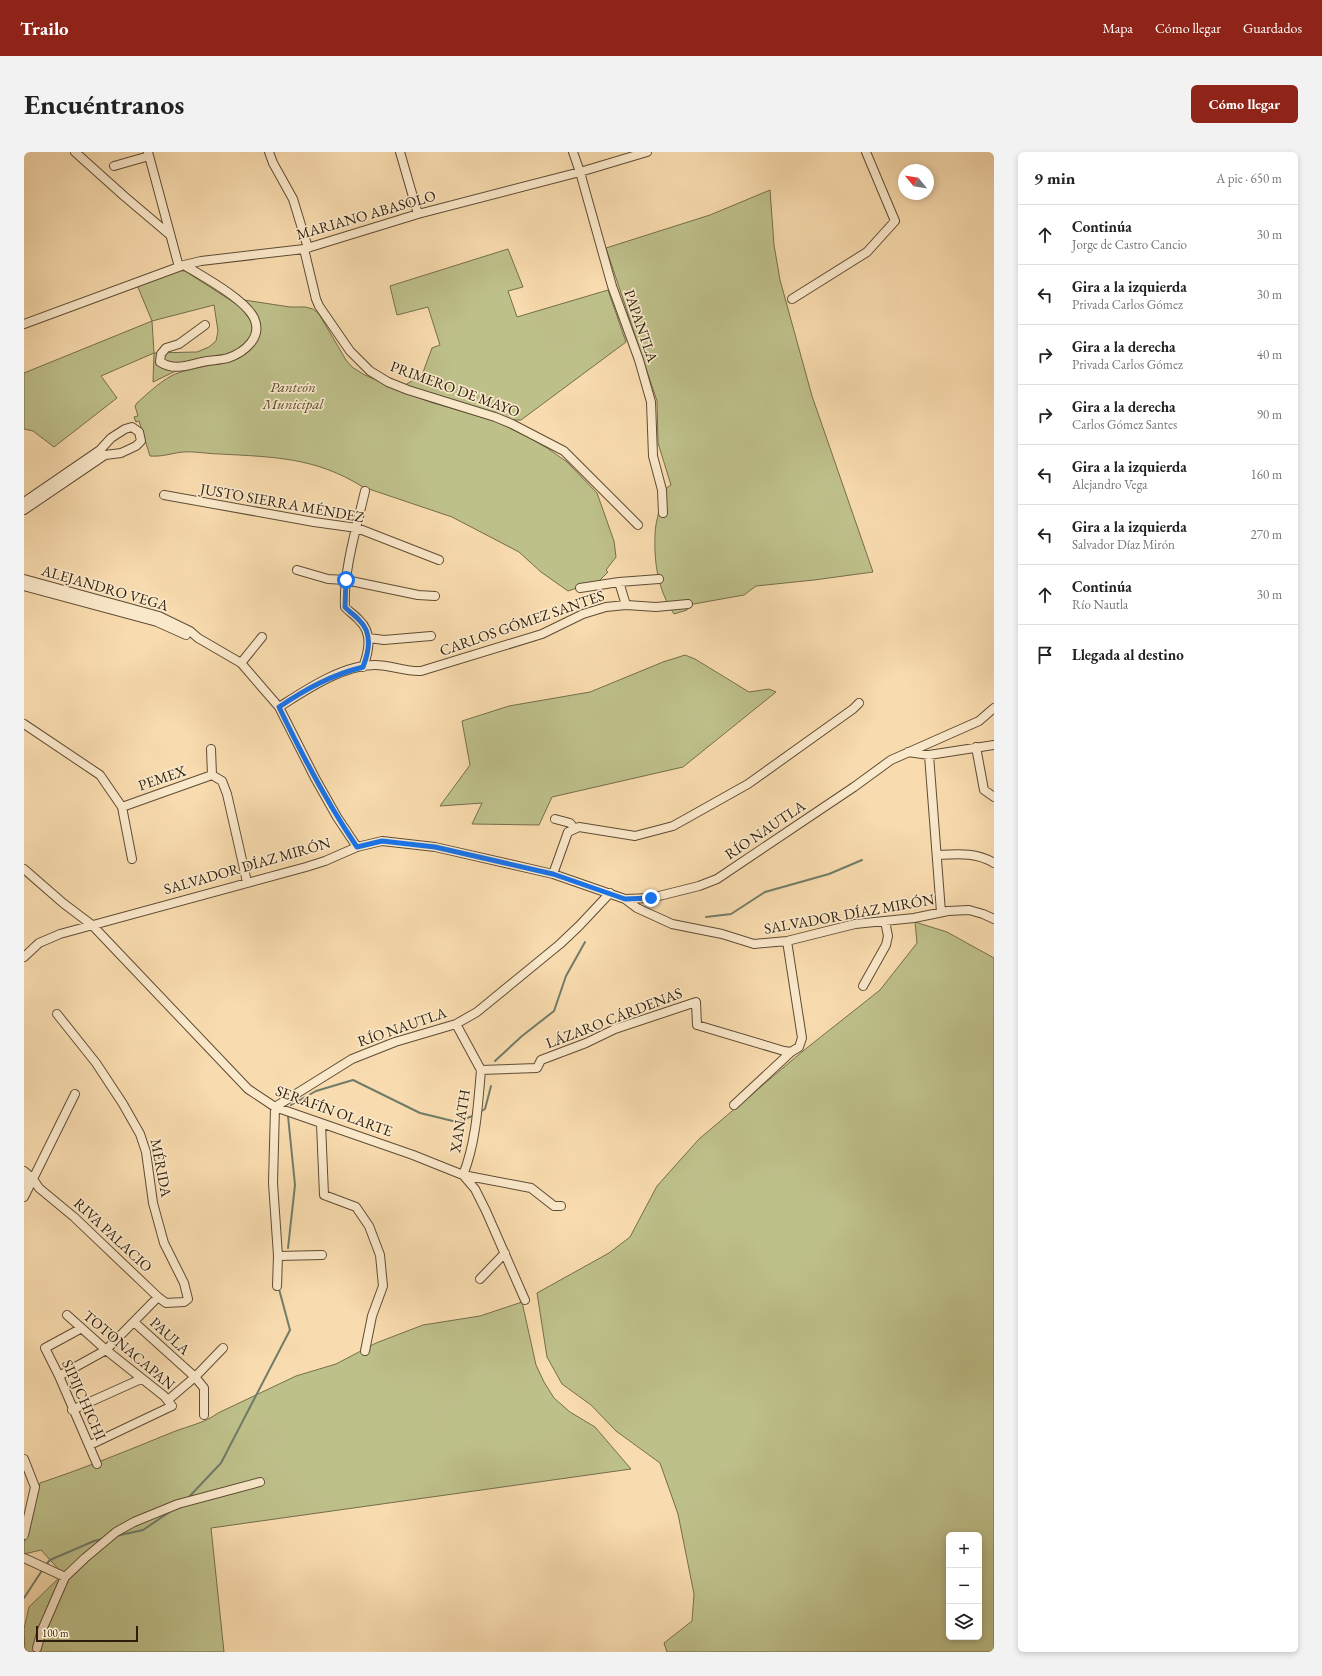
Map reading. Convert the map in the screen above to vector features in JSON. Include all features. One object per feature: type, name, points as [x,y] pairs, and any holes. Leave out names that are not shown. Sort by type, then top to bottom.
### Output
[{"type":"street","points":[[75,152],[170,235]]},
{"type":"street","name":"PRIMERO DE MAYO","points":[[269,152],[273,163],[293,199],[306,249],[316,299],[350,351],[370,371],[388,382],[408,390],[495,417],[532,433],[564,451],[638,525]]},
{"type":"street","points":[[400,152],[418,214]]},
{"type":"street","name":"PAPANTLA","points":[[573,152],[612,286],[639,360],[650,402],[653,456],[662,490],[663,513]]},
{"type":"street","name":"MARIANO ABASOLO","points":[[24,324],[181,266],[200,261],[306,249],[418,214],[580,172],[647,152]]},
{"type":"street","points":[[792,299],[867,252],[895,221],[866,152]]},
{"type":"street","points":[[114,166],[149,153],[170,235],[181,266],[240,301],[254,318],[256,327],[254,338],[246,349],[228,358],[178,368],[168,367],[160,362],[161,354],[166,348],[178,344],[205,325]]},
{"type":"street","points":[[24,502],[102,452],[24,510]]},
{"type":"street","points":[[363,667],[368,653],[367,630],[345,607],[346,580],[364,490]]},
{"type":"street","name":"JUSTO SIERRA MÉNDEZ","points":[[164,495],[314,522],[356,528],[439,560]]},
{"type":"street","points":[[297,570],[328,579],[346,580],[418,595],[435,596]]},
{"type":"street","name":"ALEJANDRO VEGA","points":[[24,579],[44,588],[158,619],[190,631],[198,638],[241,663],[279,707],[333,811],[357,847]]},
{"type":"street","points":[[580,588],[619,582],[659,579]]},
{"type":"street","points":[[619,582],[626,605]]},
{"type":"street","name":"ALEJANDRO VEGA","points":[[24,586],[44,588]]},
{"type":"street","name":"CARLOS GÓMEZ SANTES","points":[[279,707],[308,688],[328,678],[363,667],[374,665],[421,671],[542,634],[594,610],[626,605],[656,607],[688,604]]},
{"type":"street","points":[[368,638],[384,640],[431,636]]},
{"type":"street","points":[[241,663],[262,637]]},
{"type":"street","points":[[553,874],[568,832],[574,828],[579,827],[635,836],[673,826],[748,784],[853,710],[859,702]]},
{"type":"street","name":"RÍO NAUTLA","points":[[625,899],[651,898],[699,886],[717,879],[854,787],[891,760],[979,721],[994,708]]},
{"type":"street","points":[[24,724],[100,775],[122,807],[132,859]]},
{"type":"street","points":[[907,752],[930,755],[994,745]]},
{"type":"street","points":[[976,747],[984,790],[994,797]]},
{"type":"street","points":[[211,749],[212,775],[222,781],[227,794],[247,882]]},
{"type":"street","points":[[930,755],[941,912]]},
{"type":"street","name":"PEMEX","points":[[122,807],[212,775]]},
{"type":"street","points":[[555,820],[570,823],[574,828]]},
{"type":"street","name":"SALVADOR DÍAZ MIRÓN","points":[[24,957],[39,943],[60,934],[92,924],[306,867],[325,861],[357,847],[382,841],[435,847],[553,874],[625,899],[637,908],[672,924],[722,934],[754,944],[787,940],[855,924],[941,912],[969,910],[994,919]]},
{"type":"street","points":[[937,855],[974,855],[986,858],[994,863]]},
{"type":"street","name":"SERAFÍN OLARTE","points":[[24,869],[63,903],[92,924],[248,1089],[275,1107],[321,1124],[413,1154],[462,1175],[475,1189],[506,1253],[525,1300]]},
{"type":"street","name":"RÍO NAUTLA","points":[[275,1107],[352,1059],[395,1042],[456,1024],[477,1012],[560,944],[610,893]]},
{"type":"street","points":[[863,986],[886,945],[888,936],[885,921]]},
{"type":"street","points":[[734,1105],[791,1052],[799,1047],[802,1038],[787,940]]},
{"type":"street","name":"LÁZARO CÁRDENAS","points":[[481,1070],[538,1068],[541,1060],[586,1043],[615,1029],[696,1002],[697,1025],[791,1052]]},
{"type":"street","name":"MÉRIDA","points":[[57,1014],[96,1063],[124,1104],[140,1134],[146,1152],[153,1203],[164,1243],[184,1283],[188,1298],[184,1302],[166,1304]]},
{"type":"street","points":[[456,1024],[481,1070]]},
{"type":"street","name":"XANATH","points":[[462,1175],[466,1166],[478,1109],[481,1070]]},
{"type":"street","points":[[24,1196],[27,1179],[75,1094]]},
{"type":"street","points":[[275,1107],[273,1183],[278,1256],[277,1286]]},
{"type":"street","points":[[321,1124],[324,1195],[356,1207],[369,1226],[380,1255],[384,1286],[372,1316],[365,1351]]},
{"type":"street","points":[[462,1175],[531,1188],[554,1206],[561,1206]]},
{"type":"street","name":"RIVA PALACIO","points":[[27,1179],[74,1217],[166,1304]]},
{"type":"street","points":[[480,1278],[506,1253]]},
{"type":"street","points":[[278,1256],[322,1255]]},
{"type":"street","name":"PAULA","points":[[158,1297],[134,1322],[195,1377],[204,1388],[204,1415]]},
{"type":"street","name":"TOTONACAPAN","points":[[67,1315],[80,1329],[170,1403]]},
{"type":"street","points":[[59,1376],[106,1350],[134,1322]]},
{"type":"street","name":"SIPIJCHICHI","points":[[80,1329],[45,1348],[59,1376],[72,1410],[90,1446],[97,1464]]},
{"type":"street","name":"PAULA","points":[[90,1446],[170,1403],[223,1348]]},
{"type":"street","points":[[72,1410],[141,1378]]},
{"type":"street","points":[[24,1459],[35,1487],[24,1535]]},
{"type":"street","points":[[37,1648],[42,1630],[65,1577],[84,1558],[116,1532],[134,1522],[178,1504],[260,1482]]},
{"type":"street","points":[[24,1558],[65,1577]]},
{"type":"green space","points":[[770,190],[774,245],[780,280],[812,396],[873,572],[756,586],[744,595],[688,605],[687,610],[674,614],[664,596],[658,576],[655,556],[655,530],[657,518],[665,489],[671,485],[658,443],[657,401],[606,248],[710,215]]},
{"type":"green space","points":[[508,249],[523,287],[508,291],[517,317],[608,290],[626,342],[521,420],[511,420],[405,385],[422,375],[432,348],[440,345],[428,307],[397,315],[390,286]]},
{"type":"green space","points":[[176,270],[185,271],[241,307],[254,329],[252,338],[236,354],[184,367],[153,382],[154,353],[197,352],[209,347],[216,341],[218,331],[214,305],[152,321],[137,285]]},
{"type":"green space","name":"Panteón Municipal","points":[[244,300],[313,309],[319,314],[346,360],[352,367],[363,374],[430,402],[495,421],[528,437],[567,462],[597,493],[614,541],[616,557],[606,570],[608,572],[595,585],[583,586],[568,591],[541,572],[519,552],[452,517],[363,487],[345,477],[311,464],[293,460],[258,456],[191,452],[150,456],[139,421],[136,422],[134,417],[138,416],[135,406],[154,388],[171,376],[190,369],[226,361],[246,354],[254,345],[257,315]]},
{"type":"green space","points":[[152,321],[154,353],[101,376],[117,398],[54,447],[33,431],[24,429],[24,373]]},
{"type":"green space","points":[[685,655],[695,659],[749,692],[769,689],[776,692],[683,767],[552,797],[539,825],[472,824],[482,803],[440,806],[470,765],[462,721],[509,706],[590,692],[663,662]]},
{"type":"green space","points":[[915,922],[947,932],[994,958],[994,1652],[667,1652],[664,1643],[692,1621],[694,1594],[678,1514],[660,1463],[616,1431],[591,1405],[562,1384],[547,1357],[537,1293],[609,1253],[630,1237],[657,1186],[699,1139],[803,1051],[880,990],[917,943]]},
{"type":"green space","points":[[522,1302],[536,1365],[554,1398],[570,1412],[595,1427],[631,1469],[211,1528],[224,1652],[25,1652],[24,1629],[29,1607],[63,1574],[41,1550],[24,1554],[24,1542],[29,1530],[40,1483],[202,1422],[296,1376],[336,1364],[376,1343],[423,1325],[480,1316]]},
{"type":"waterway","points":[[706,917],[731,914],[765,892],[829,874],[862,860]]},
{"type":"waterway","points":[[495,1061],[522,1036],[554,1011],[566,976],[585,942]]},
{"type":"waterway","points":[[291,1105],[316,1091],[353,1080],[420,1113],[457,1122],[475,1115]]},
{"type":"waterway","points":[[480,1112],[485,1109],[491,1086]]},
{"type":"waterway","points":[[288,1116],[295,1185],[288,1248]]},
{"type":"waterway","points":[[187,1499],[221,1463],[290,1330],[279,1289]]},
{"type":"waterway","points":[[116,1536],[143,1530],[171,1511]]},
{"type":"waterway","points":[[45,1566],[50,1560],[102,1539]]},
{"type":"waterway","points":[[24,1598],[43,1569]]},
{"type":"route","points":[[346,580],[345,607],[367,630],[368,653],[363,667],[335,675],[308,688],[279,707],[315,778],[337,817],[357,847],[382,841],[435,847],[530,867],[625,899],[651,898]]}]
